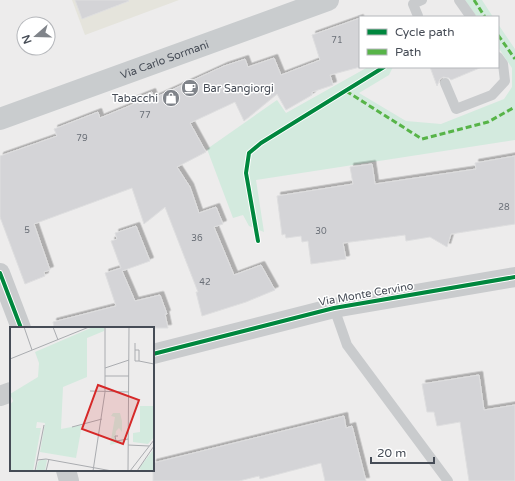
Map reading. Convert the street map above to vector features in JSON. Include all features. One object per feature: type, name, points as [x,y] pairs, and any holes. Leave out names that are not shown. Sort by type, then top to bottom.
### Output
[{"type":"main road","name":"Via Carlo Sormani","points":[[0,119],[328,0]]},
{"type":"street","points":[[0,273],[21,327]]},
{"type":"street","name":"Via Monte Cervino","points":[[154,354],[334,308],[515,277]]},
{"type":"street","points":[[0,396],[10,392]]},
{"type":"street","points":[[66,471],[69,481]]},
{"type":"lane","points":[[418,16],[413,4],[422,0]]},
{"type":"lane","points":[[459,0],[470,16]]},
{"type":"lane","points":[[445,83],[456,109],[492,95],[505,81],[503,64],[499,58]]},
{"type":"lane","name":"Via Monte Cervino","points":[[334,308],[347,344],[448,481]]},
{"type":"shaded area","points":[[72,0],[179,0],[85,35]]},
{"type":"green space","points":[[465,0],[482,0],[492,16],[476,16]]},
{"type":"green space","points":[[499,25],[515,49],[515,140],[256,180],[264,232],[249,226],[243,215],[233,218],[207,149],[277,100],[286,113],[366,68],[392,68],[389,75],[359,93],[406,121],[441,124],[504,99],[512,87],[512,68],[499,48]]},
{"type":"building","points":[[75,0],[128,0],[129,1],[82,19]]},
{"type":"building","points":[[359,18],[359,67],[330,75],[333,85],[312,92],[312,95],[286,110],[277,94],[244,121],[235,102],[190,123],[206,152],[177,167],[190,187],[199,213],[216,207],[223,224],[214,227],[234,275],[261,265],[275,290],[246,302],[202,316],[196,292],[198,292],[165,207],[144,224],[132,188],[34,224],[50,270],[44,272],[45,276],[25,284],[0,217],[0,156],[57,136],[54,129],[98,112],[100,118],[134,104],[132,100],[152,92],[154,98],[224,66],[245,59],[248,67],[274,58],[281,75],[320,60],[312,35]]},
{"type":"building","points":[[430,68],[480,68],[451,80],[443,77],[440,79],[437,86]]},
{"type":"building","points":[[515,156],[515,224],[451,234],[447,247],[430,237],[406,241],[405,235],[343,243],[346,259],[311,264],[308,241],[302,242],[301,236],[286,238],[285,234],[282,235],[277,196],[353,184],[350,167],[372,164],[375,184],[476,169],[475,163]]},
{"type":"building","points":[[136,226],[150,261],[122,271],[135,301],[160,295],[167,314],[165,314],[168,328],[54,327],[53,322],[116,306],[105,273],[121,268],[111,241],[117,239],[115,233]]},
{"type":"building","points":[[479,375],[484,410],[515,405],[515,481],[469,481],[460,422],[437,426],[434,412],[427,412],[422,384]]},
{"type":"building","points":[[344,416],[346,428],[352,426],[366,481],[325,481],[321,463],[260,479],[259,476],[239,481],[153,481],[154,463]]},
{"type":"marked path","points":[[474,0],[484,16]]},
{"type":"marked path","points":[[499,36],[515,59]]},
{"type":"marked path","points":[[346,91],[422,139],[488,122],[515,107]]},
{"type":"cycle path","points":[[258,241],[246,173],[249,153],[261,143],[382,68]]},
{"type":"cycle path","points":[[0,273],[21,327]]},
{"type":"cycle path","points":[[154,354],[334,308],[515,277]]},
{"type":"place","name":"Bar Sangiorgi","points":[[190,88]]},
{"type":"place","name":"Tabacchi","points":[[171,98]]}]
